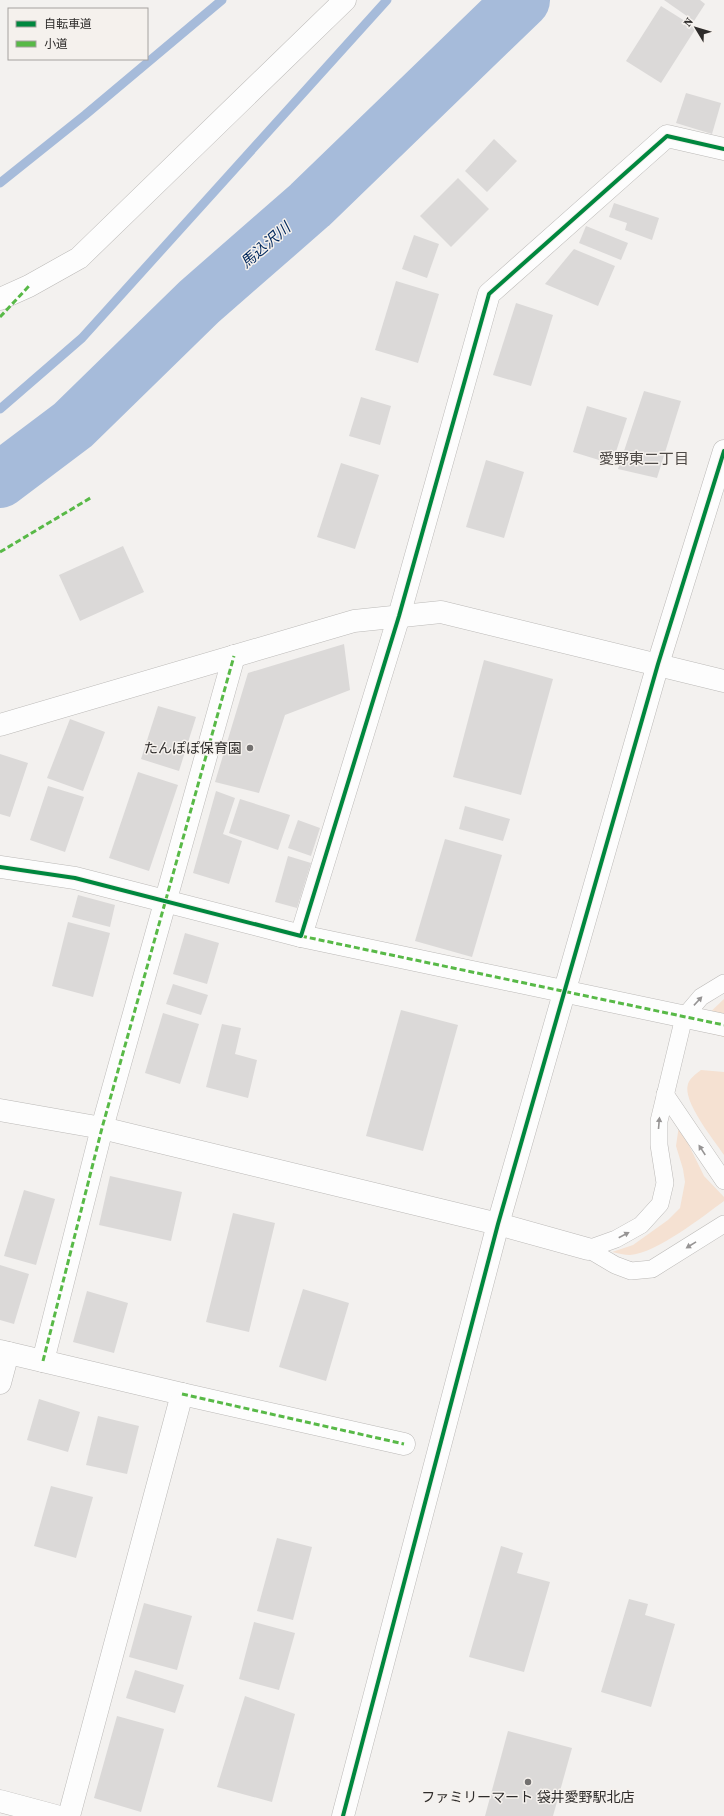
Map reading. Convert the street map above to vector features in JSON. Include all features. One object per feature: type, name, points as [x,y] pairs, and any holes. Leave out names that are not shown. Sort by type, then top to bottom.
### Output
[{"type":"street","points":[[0,299],[29,286],[79,258],[345,0]]},
{"type":"street","points":[[302,936],[399,616],[489,294],[667,136],[724,149]]},
{"type":"street","points":[[343,1816],[498,1224],[658,664],[724,451]]},
{"type":"street","points":[[0,725],[354,621],[441,612],[724,681]]},
{"type":"street","points":[[43,1361],[102,1128],[234,656]]},
{"type":"street","points":[[0,867],[75,878],[302,936],[724,1025]]},
{"type":"street","points":[[0,1110],[102,1128],[498,1224],[588,1249]]},
{"type":"street","points":[[0,1383],[4,1352],[404,1444]]},
{"type":"street","points":[[70,1816],[182,1394]]},
{"type":"street","points":[[0,1800],[56,1816]]},
{"type":"lane","points":[[588,1249],[616,1239],[642,1226],[660,1204],[665,1183],[658,1145],[659,1121],[684,1017],[701,997],[724,983]]},
{"type":"lane","points":[[665,1094],[724,1181]]},
{"type":"lane","points":[[588,1249],[615,1265],[631,1271],[652,1269],[724,1224]]},
{"type":"shaded area","points":[[724,999],[724,1037],[701,1031],[704,1018]]},
{"type":"shaded area","points":[[701,1070],[724,1072],[724,1155],[694,1110],[687,1091],[689,1082]]},
{"type":"shaded area","points":[[679,1125],[704,1176],[724,1197],[724,1201],[692,1225],[653,1248],[641,1253],[630,1255],[612,1252],[633,1245],[668,1220],[680,1208],[685,1182],[683,1169],[676,1146]]},
{"type":"building","points":[[664,0],[700,0],[705,4],[694,21]]},
{"type":"building","points":[[661,6],[696,28],[661,83],[626,61]]},
{"type":"building","points":[[686,93],[721,103],[712,134],[676,123]]},
{"type":"building","points":[[494,139],[517,161],[487,192],[465,171]]},
{"type":"building","points":[[458,178],[489,209],[451,247],[420,216]]},
{"type":"building","points":[[614,203],[659,218],[652,240],[625,230],[627,223],[609,217]]},
{"type":"building","points":[[586,226],[628,243],[621,260],[579,243]]},
{"type":"building","points":[[414,235],[439,244],[427,278],[402,269]]},
{"type":"building","points":[[574,249],[615,266],[598,306],[545,284]]},
{"type":"building","points":[[396,281],[439,294],[418,363],[375,350]]},
{"type":"building","points":[[516,303],[553,315],[531,386],[493,375]]},
{"type":"building","points":[[644,391],[681,401],[657,478],[618,469]]},
{"type":"building","points":[[361,397],[391,406],[380,445],[349,436]]},
{"type":"building","points":[[587,406],[627,418],[612,464],[573,452]]},
{"type":"building","points":[[486,460],[524,472],[504,538],[466,527]]},
{"type":"building","points":[[341,463],[379,475],[355,549],[317,537]]},
{"type":"building","points":[[123,546],[144,592],[80,621],[59,575]]},
{"type":"building","name":"たんぽぽ保育園","points":[[344,644],[350,690],[285,715],[259,793],[215,782],[248,673]]},
{"type":"building","points":[[484,660],[553,679],[521,795],[453,777]]},
{"type":"building","points":[[158,706],[196,717],[179,771],[141,759]]},
{"type":"building","points":[[70,719],[105,732],[83,791],[47,778]]},
{"type":"building","points":[[0,754],[28,763],[10,817],[0,814]]},
{"type":"building","points":[[138,772],[178,785],[149,871],[109,858]]},
{"type":"building","points":[[48,786],[84,797],[65,852],[30,840]]},
{"type":"building","points":[[216,791],[235,798],[223,834],[242,841],[229,884],[193,873]]},
{"type":"building","points":[[240,799],[290,815],[278,850],[229,833]]},
{"type":"building","points":[[465,806],[510,819],[503,841],[459,829]]},
{"type":"building","points":[[298,820],[320,828],[311,856],[288,848]]},
{"type":"building","points":[[445,839],[502,855],[472,957],[415,941]]},
{"type":"building","points":[[288,856],[311,863],[297,908],[275,902]]},
{"type":"building","points":[[78,895],[115,905],[110,927],[72,917]]},
{"type":"building","points":[[68,922],[110,933],[93,997],[52,986]]},
{"type":"building","points":[[185,933],[219,943],[207,984],[173,974]]},
{"type":"building","points":[[173,984],[208,995],[201,1015],[166,1004]]},
{"type":"building","points":[[401,1010],[458,1025],[423,1151],[366,1136]]},
{"type":"building","points":[[163,1013],[199,1024],[180,1084],[145,1073]]},
{"type":"building","points":[[222,1024],[241,1028],[235,1054],[257,1060],[248,1098],[206,1087]]},
{"type":"building","points":[[110,1176],[182,1192],[171,1241],[99,1225]]},
{"type":"building","points":[[24,1190],[55,1199],[36,1265],[4,1256]]},
{"type":"building","points":[[233,1213],[275,1223],[249,1332],[206,1322]]},
{"type":"building","points":[[0,1265],[29,1274],[14,1324],[0,1320]]},
{"type":"building","points":[[303,1289],[349,1303],[326,1381],[279,1367]]},
{"type":"building","points":[[87,1291],[128,1303],[114,1353],[73,1342]]},
{"type":"building","points":[[39,1399],[80,1412],[68,1452],[27,1440]]},
{"type":"building","points":[[98,1416],[139,1426],[127,1474],[86,1465]]},
{"type":"building","points":[[51,1486],[93,1497],[76,1558],[34,1546]]},
{"type":"building","points":[[277,1538],[312,1547],[293,1620],[257,1611]]},
{"type":"building","points":[[501,1546],[523,1553],[517,1573],[550,1582],[524,1672],[469,1657]]},
{"type":"building","points":[[629,1599],[648,1604],[645,1615],[675,1624],[651,1707],[601,1692]]},
{"type":"building","points":[[144,1603],[192,1616],[177,1670],[129,1657]]},
{"type":"building","points":[[254,1622],[295,1633],[279,1690],[239,1679]]},
{"type":"building","points":[[135,1670],[184,1685],[175,1713],[126,1698]]},
{"type":"building","points":[[245,1696],[295,1714],[272,1802],[217,1787]]},
{"type":"building","points":[[117,1716],[164,1729],[141,1812],[94,1798]]},
{"type":"building","name":"ファミリーマート 袋井愛野駅北店","points":[[508,1731],[572,1748],[553,1816],[485,1816]]},
{"type":"waterway","points":[[0,183],[85,115],[222,0]]},
{"type":"waterway","points":[[0,409],[82,338],[387,0]]},
{"type":"waterway","name":"馬込沢川","points":[[0,480],[73,425],[199,302],[310,205],[522,0]]},
{"type":"marked path","points":[[0,317],[29,286]]},
{"type":"marked path","points":[[0,552],[92,497]]},
{"type":"marked path","points":[[43,1361],[102,1128],[234,656]]},
{"type":"marked path","points":[[301,936],[724,1025]]},
{"type":"marked path","points":[[182,1394],[404,1444]]},
{"type":"cycle path","points":[[0,867],[75,878],[301,936],[399,616],[489,294],[667,136],[724,149]]},
{"type":"cycle path","points":[[343,1816],[498,1224],[658,664],[724,451]]},
{"type":"place","name":"たんぽぽ保育園","points":[[250,748]]},
{"type":"place","name":"ファミリーマート 袋井愛野駅北店","points":[[528,1782]]},
{"type":"district","name":"愛野東二丁目","points":[[644,458]]}]
